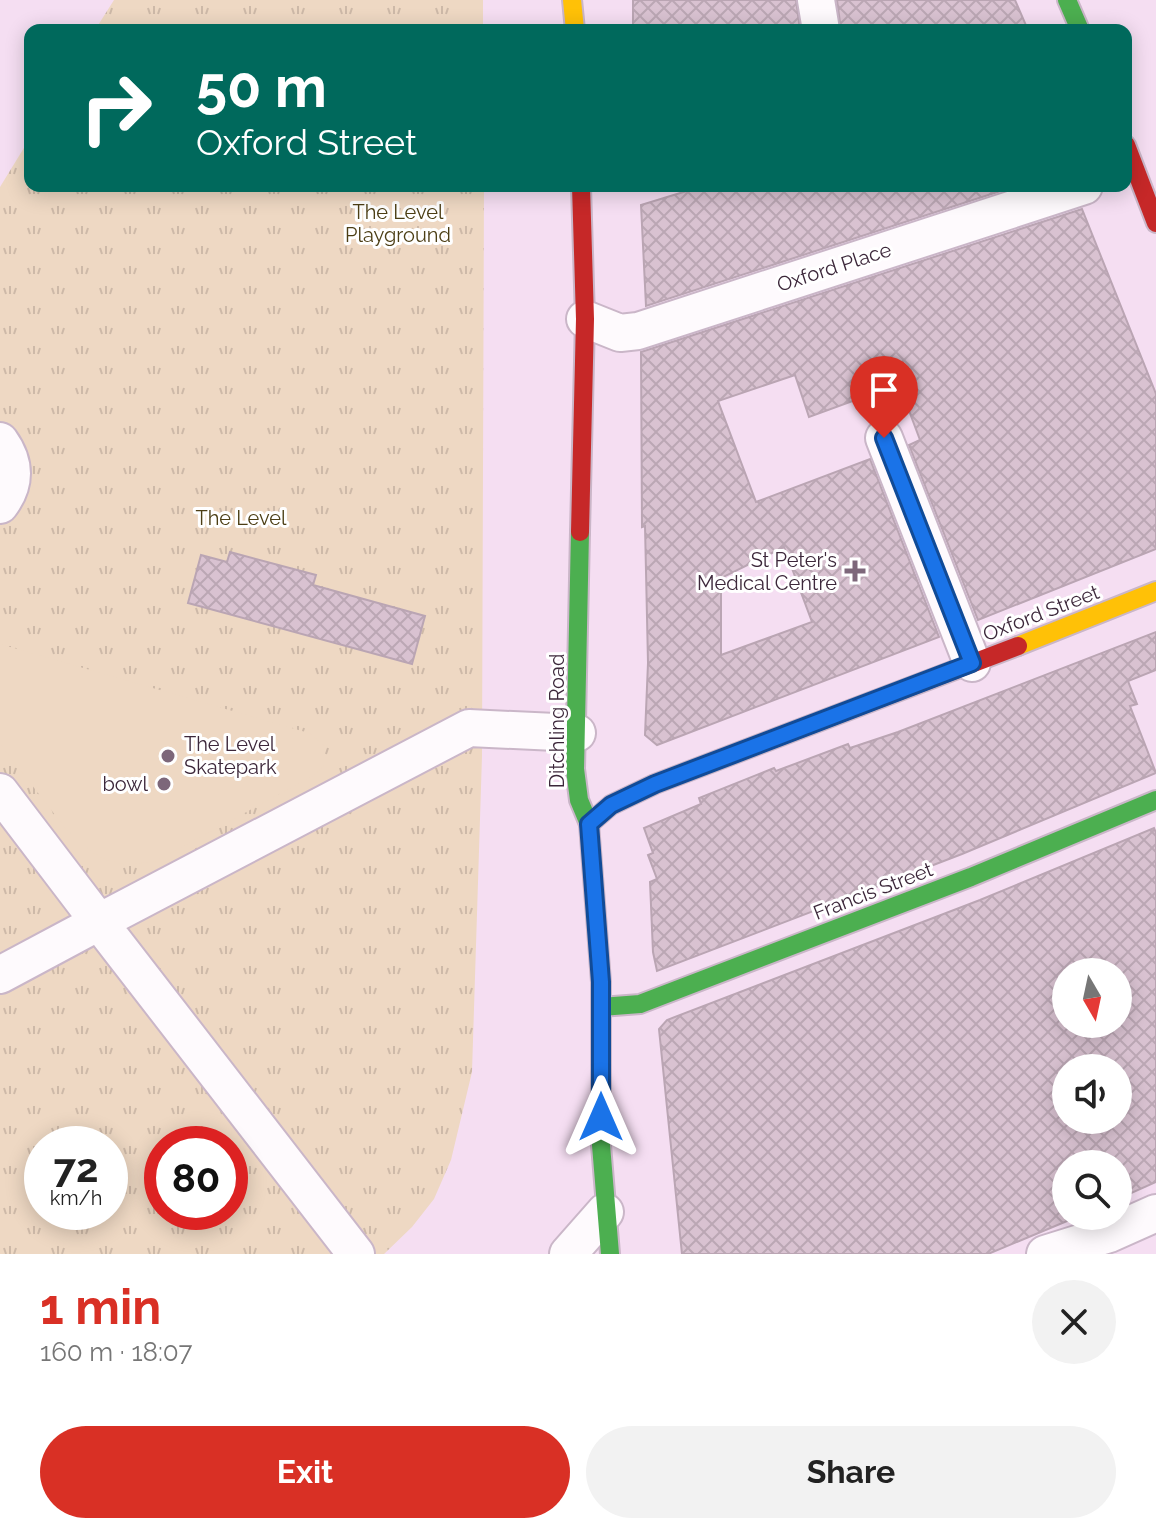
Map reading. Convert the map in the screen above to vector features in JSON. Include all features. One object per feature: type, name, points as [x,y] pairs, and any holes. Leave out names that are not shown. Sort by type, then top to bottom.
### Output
[{"type":"main road","points":[[572,0],[574,24]]},
{"type":"main road","points":[[1067,0],[1077,24]]},
{"type":"main road","points":[[1132,169],[1156,223]]},
{"type":"main road","name":"Ditchling Road","points":[[581,192],[585,319],[577,784],[579,800],[589,824],[601,1007],[601,1145],[610,1254]]},
{"type":"main road","name":"Oxford Street","points":[[589,824],[611,805],[655,784],[1156,591]]},
{"type":"main road","name":"Francis Street","points":[[601,1007],[640,1004],[971,877],[1156,800]]},
{"type":"street","points":[[816,0],[820,24]]},
{"type":"street","name":"Oxford Place","points":[[585,319],[620,333],[638,331],[1066,192]]},
{"type":"street","points":[[884,438],[972,663]]},
{"type":"street","points":[[0,441],[10,457],[13,473],[10,490],[0,505]]},
{"type":"street","points":[[0,975],[469,728],[577,733]]},
{"type":"street","points":[[0,792],[356,1254]]},
{"type":"street","points":[[568,1254],[605,1212]]},
{"type":"street","points":[[1045,1254],[1114,1244],[1156,1213]]},
{"type":"green space","points":[[114,0],[483,0],[483,24],[99,24]]},
{"type":"green space","name":"The Level","points":[[24,148],[24,192],[484,192],[482,756],[472,1072],[451,1160],[434,1199],[412,1227],[384,1254],[0,1254],[0,187]]},
{"type":"green space","name":"The Level Skatepark","points":[[0,644],[309,733],[325,746],[325,764],[316,774],[156,861],[127,865],[106,860],[66,829],[0,744]]},
{"type":"building","points":[[633,0],[796,0],[799,24],[633,24]]},
{"type":"building","points":[[837,0],[1015,0],[1025,24],[840,24]]},
{"type":"building","points":[[683,192],[998,192],[646,306],[641,205]]},
{"type":"building","points":[[1082,209],[1156,394],[1156,549],[978,620],[909,445],[920,440],[899,384],[809,417],[795,375],[718,401],[756,502],[870,459],[939,637],[657,745],[645,735],[648,663],[645,526],[642,527],[641,352]],"holes":[[[784,547],[812,622],[721,655],[721,578]]]},
{"type":"building","points":[[230,552],[316,575],[313,585],[425,616],[412,664],[188,603],[201,555],[227,562]]},
{"type":"building","points":[[1156,632],[1156,670],[1128,681],[1137,704],[1130,706],[1156,773],[962,854],[657,971],[653,952],[650,882],[657,879],[648,855],[653,853],[644,828],[701,804],[699,798],[774,768],[776,771],[848,744],[850,748],[898,732]]},
{"type":"building","points":[[1154,828],[1156,833],[1156,1182],[1132,1193],[1132,1150],[1052,1150],[1052,1227],[988,1254],[682,1254],[659,1029],[667,1020],[980,900]]},
{"type":"traffic: fast","points":[[1067,0],[1077,24]]},
{"type":"traffic: fast","points":[[580,532],[575,769],[579,800],[589,824],[601,982],[601,1145],[610,1254]]},
{"type":"traffic: fast","points":[[601,1007],[640,1004],[971,877],[1156,800]]},
{"type":"traffic: slow","points":[[572,0],[574,24]]},
{"type":"traffic: slow","points":[[1018,646],[1156,591]]},
{"type":"traffic: jam","points":[[1132,161],[1156,223]]},
{"type":"traffic: jam","points":[[580,532],[585,319],[581,192]]},
{"type":"traffic: jam","points":[[589,824],[611,805],[655,784],[1018,646]]},
{"type":"place","name":"St Peter's Medical Centre","points":[[855,571]]},
{"type":"place","name":"The Level Skatepark","points":[[168,756]]},
{"type":"place","name":"bowl","points":[[164,784]]},
{"type":"route","points":[[601,1117],[601,982],[589,824],[611,805],[655,784],[972,663],[884,438]]},
{"type":"park label","name":"The Level Playground","points":[[398,224]]}]
